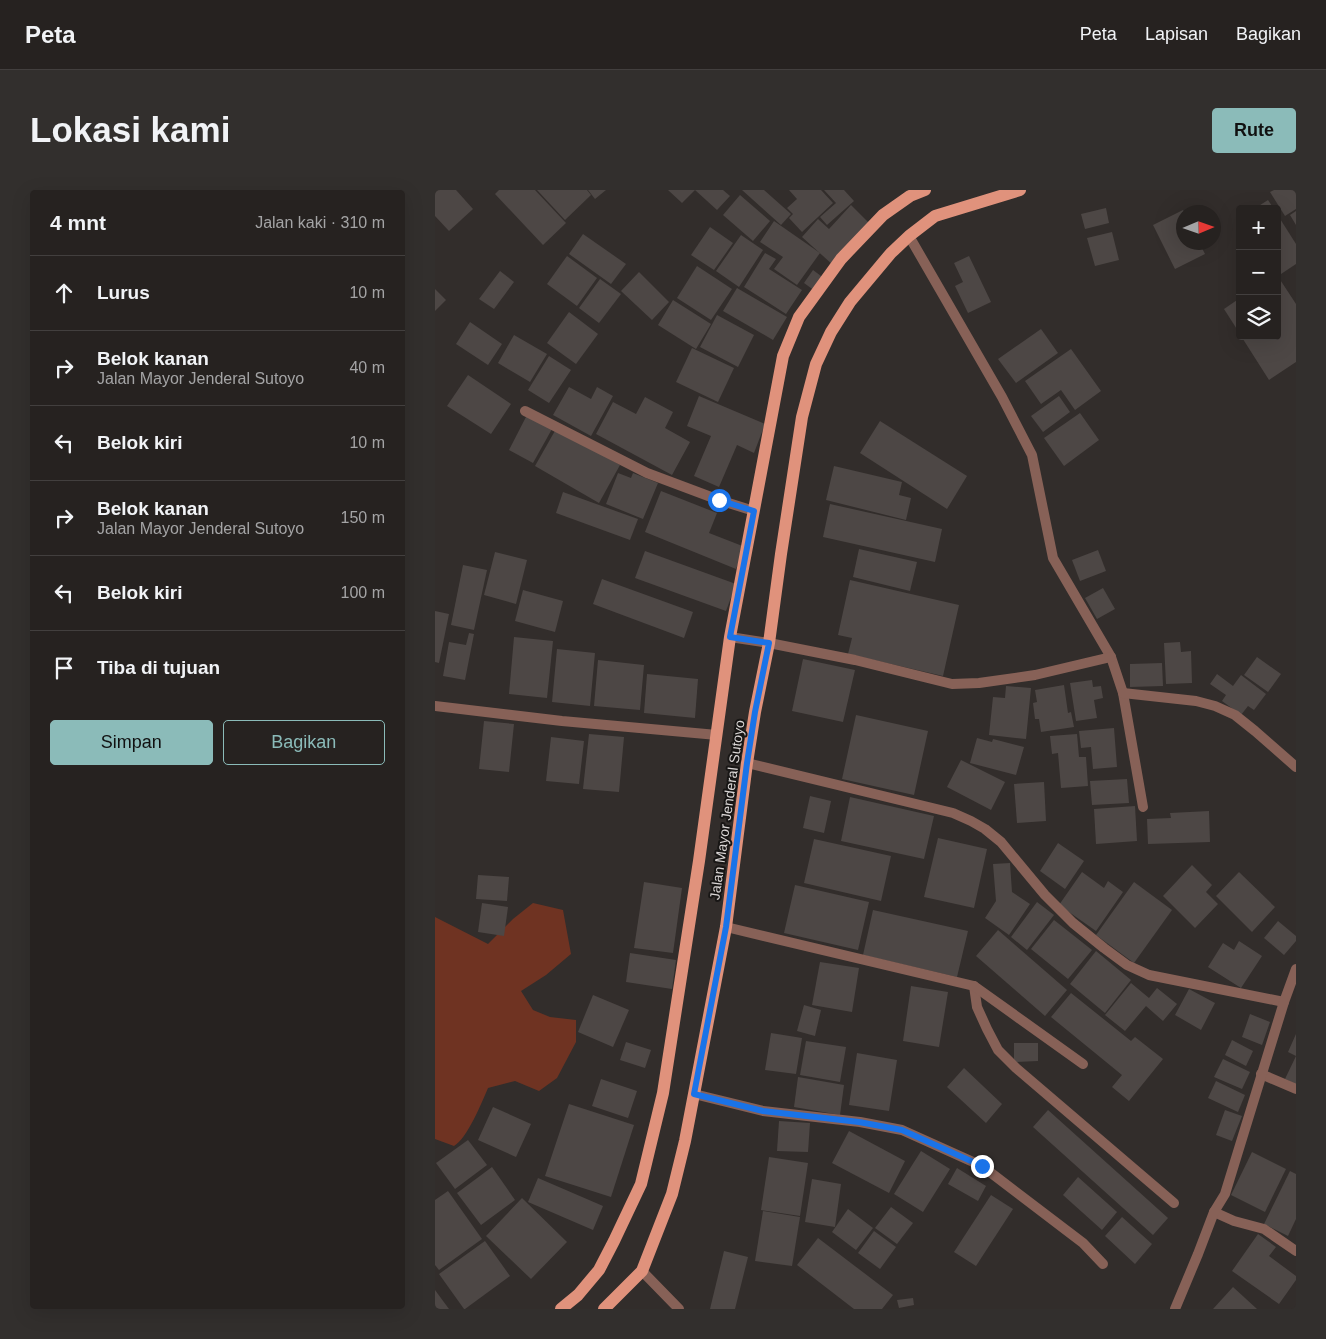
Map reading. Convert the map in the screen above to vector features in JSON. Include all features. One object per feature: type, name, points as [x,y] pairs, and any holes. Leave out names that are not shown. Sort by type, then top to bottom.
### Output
[{"type":"main road","name":"Jalan Mayor Jenderal Sutoyo","points":[[561,1309],[578,1296],[599,1270],[641,1184],[663,1094],[730,637],[783,356],[799,317],[841,259],[906,193],[925,190]]},
{"type":"main road","name":"Jalan Mayor Jenderal Sutoyo","points":[[604,1309],[642,1271],[673,1194],[685,1141],[726,927],[747,763],[769,643],[802,417],[816,364],[831,332],[850,302],[891,253],[909,236],[935,216],[1020,190]]},
{"type":"street","points":[[909,236],[1003,397],[1032,455],[1053,558],[1111,657],[1123,694],[1143,807]]},
{"type":"street","points":[[525,411],[647,473],[754,511]]},
{"type":"street","points":[[730,637],[855,660],[952,684],[979,683],[1027,677],[1111,657]]},
{"type":"street","points":[[1123,694],[1196,701],[1215,706],[1235,716],[1255,731],[1296,767]]},
{"type":"street","points":[[435,706],[562,721],[717,735]]},
{"type":"street","points":[[747,763],[953,813],[971,821],[1001,842],[1045,895],[1073,922],[1127,965],[1149,976],[1283,1002]]},
{"type":"street","points":[[726,927],[973,986],[1083,1064]]},
{"type":"street","points":[[1175,1309],[1214,1212],[1225,1194],[1283,1002],[1296,969]]},
{"type":"street","points":[[973,986],[977,1007],[999,1050],[1016,1068],[1175,1203]]},
{"type":"street","points":[[1261,1074],[1296,1089]]},
{"type":"street","points":[[694,1094],[763,1111],[859,1122],[902,1130],[982,1166],[1083,1243],[1103,1264]]},
{"type":"street","points":[[1214,1212],[1264,1230],[1296,1252]]},
{"type":"street","points":[[642,1271],[679,1309]]},
{"type":"shaded area","points":[[533,903],[563,910],[571,954],[546,975],[521,991],[533,1010],[550,1017],[576,1020],[576,1042],[557,1078],[539,1091],[515,1081],[488,1088],[474,1120],[459,1142],[454,1146],[435,1139],[435,917],[488,944],[513,919]]},
{"type":"building","points":[[435,190],[456,190],[473,209],[449,231],[435,216]]},
{"type":"building","points":[[499,190],[535,190],[566,223],[543,245],[495,194]]},
{"type":"building","points":[[537,190],[587,190],[591,195],[565,220]]},
{"type":"building","points":[[588,190],[606,190],[595,199]]},
{"type":"building","points":[[668,190],[695,190],[682,203]]},
{"type":"building","points":[[695,190],[723,190],[730,196],[717,210]]},
{"type":"building","points":[[742,190],[764,190],[791,214],[781,225]]},
{"type":"building","points":[[789,190],[821,190],[833,203],[802,232],[789,218],[793,214],[787,208],[797,199]]},
{"type":"building","points":[[824,190],[844,190],[854,201],[827,225],[820,217],[836,203]]},
{"type":"building","points":[[1274,190],[1296,190],[1296,209],[1285,216],[1281,210],[1281,205],[1278,205],[1270,192]]},
{"type":"building","points":[[740,195],[770,221],[753,241],[723,215]]},
{"type":"building","points":[[1268,200],[1271,205],[1260,205]]},
{"type":"building","points":[[851,205],[870,224],[833,265],[802,237],[818,219],[829,229]]},
{"type":"building","points":[[1106,208],[1109,223],[1085,229],[1081,214]]},
{"type":"building","points":[[1296,211],[1296,225],[1290,215]]},
{"type":"building","points":[[1176,214],[1176,250],[1203,250],[1205,254],[1175,269],[1153,225]]},
{"type":"building","points":[[1281,220],[1296,244],[1296,264],[1281,274]]},
{"type":"building","points":[[774,221],[820,253],[797,285],[774,269],[783,257],[760,242]]},
{"type":"building","points":[[710,227],[733,243],[714,270],[691,255]]},
{"type":"building","points":[[1112,232],[1119,260],[1095,266],[1087,238]]},
{"type":"building","points":[[583,234],[626,264],[611,284],[569,254]]},
{"type":"building","points":[[741,235],[763,250],[739,287],[716,271]]},
{"type":"building","points":[[765,253],[776,259],[769,269],[802,290],[786,314],[744,287]]},
{"type":"building","points":[[567,256],[597,278],[577,306],[547,284]]},
{"type":"building","points":[[969,256],[991,302],[968,313],[955,286],[963,282],[954,263]]},
{"type":"building","points":[[697,266],[732,289],[711,320],[677,298]]},
{"type":"building","points":[[813,270],[825,279],[815,291],[804,283]]},
{"type":"building","points":[[500,271],[514,282],[494,309],[479,299]]},
{"type":"building","points":[[639,272],[669,302],[652,320],[621,291]]},
{"type":"building","points":[[600,279],[621,294],[599,323],[579,308]]},
{"type":"building","points":[[1281,281],[1296,304],[1296,362],[1269,380],[1244,340],[1281,340]]},
{"type":"building","points":[[737,288],[787,317],[773,340],[723,311]]},
{"type":"building","points":[[435,289],[446,300],[435,311]]},
{"type":"building","points":[[673,300],[711,324],[696,349],[658,325]]},
{"type":"building","points":[[1236,301],[1236,328],[1224,309]]},
{"type":"building","points":[[569,312],[598,334],[576,364],[547,343]]},
{"type":"building","points":[[717,315],[754,335],[738,367],[700,347]]},
{"type":"building","points":[[470,322],[502,344],[488,365],[456,344]]},
{"type":"building","points":[[1041,329],[1058,353],[1016,383],[998,359]]},
{"type":"building","points":[[514,335],[547,354],[530,382],[498,363]]},
{"type":"building","points":[[692,348],[734,368],[718,402],[676,382]]},
{"type":"building","points":[[1071,349],[1101,391],[1075,410],[1061,390],[1041,404],[1025,381]]},
{"type":"building","points":[[549,356],[571,370],[549,403],[528,390]]},
{"type":"building","points":[[468,375],[511,404],[491,434],[447,406]]},
{"type":"building","points":[[569,387],[591,399],[597,387],[613,396],[591,436],[553,415]]},
{"type":"building","points":[[699,396],[765,424],[754,453],[737,445],[719,487],[694,476],[711,436],[687,426]]},
{"type":"building","points":[[1059,396],[1070,412],[1043,432],[1031,416]]},
{"type":"building","points":[[645,397],[673,412],[665,428],[690,442],[672,475],[596,434],[613,402],[636,414]]},
{"type":"building","points":[[1080,413],[1099,440],[1064,466],[1044,438]]},
{"type":"building","points":[[527,415],[552,429],[533,463],[509,450]]},
{"type":"building","points":[[880,421],[967,476],[947,509],[860,453]]},
{"type":"building","points":[[556,429],[620,465],[599,503],[535,466]]},
{"type":"building","points":[[834,466],[902,482],[899,495],[911,498],[906,520],[826,500]]},
{"type":"building","points":[[618,473],[631,478],[633,473],[658,483],[643,519],[606,504]]},
{"type":"building","points":[[661,491],[717,513],[709,533],[745,547],[736,569],[645,532]]},
{"type":"building","points":[[563,492],[638,519],[630,540],[556,513]]},
{"type":"building","points":[[830,504],[942,529],[935,562],[823,537]]},
{"type":"building","points":[[859,549],[917,562],[910,591],[853,577]]},
{"type":"building","points":[[1098,550],[1106,571],[1080,581],[1072,560]]},
{"type":"building","points":[[645,551],[736,584],[726,611],[635,578]]},
{"type":"building","points":[[495,552],[527,560],[516,604],[484,595]]},
{"type":"building","points":[[463,565],[487,570],[474,630],[451,625]]},
{"type":"building","points":[[602,579],[693,612],[684,638],[593,604]]},
{"type":"building","points":[[850,580],[959,605],[943,676],[848,654],[852,638],[838,635]]},
{"type":"building","points":[[1103,588],[1115,609],[1097,619],[1085,598]]},
{"type":"building","points":[[523,590],[563,601],[555,632],[515,621]]},
{"type":"building","points":[[435,611],[449,614],[439,663],[435,662]]},
{"type":"building","points":[[469,633],[474,634],[465,680],[443,676],[449,642],[466,645]]},
{"type":"building","points":[[514,637],[553,641],[547,698],[509,694]]},
{"type":"building","points":[[1180,642],[1181,652],[1191,651],[1192,683],[1166,684],[1164,643]]},
{"type":"building","points":[[557,649],[595,653],[590,706],[552,702]]},
{"type":"building","points":[[1257,657],[1281,674],[1268,692],[1244,675]]},
{"type":"building","points":[[803,659],[855,670],[843,722],[792,711]]},
{"type":"building","points":[[598,660],[644,665],[640,710],[594,706]]},
{"type":"building","points":[[1162,663],[1163,686],[1130,687],[1130,664]]},
{"type":"building","points":[[647,674],[698,679],[695,718],[644,713]]},
{"type":"building","points":[[1217,674],[1233,686],[1241,675],[1266,694],[1254,710],[1248,706],[1241,715],[1222,701],[1226,695],[1210,684]]},
{"type":"building","points":[[1092,680],[1093,687],[1101,686],[1103,698],[1094,700],[1097,718],[1076,721],[1070,683]]},
{"type":"building","points":[[1064,685],[1068,713],[1071,712],[1074,727],[1041,732],[1039,719],[1035,719],[1033,703],[1037,702],[1035,690]]},
{"type":"building","points":[[1006,686],[1031,688],[1026,739],[989,735],[993,697],[1005,698]]},
{"type":"building","points":[[856,715],[928,731],[914,795],[842,779]]},
{"type":"building","points":[[484,721],[514,724],[509,772],[479,769]]},
{"type":"building","points":[[1114,728],[1117,767],[1093,769],[1091,747],[1081,748],[1079,731]]},
{"type":"building","points":[[589,734],[624,737],[619,792],[583,789]]},
{"type":"building","points":[[1077,734],[1079,757],[1086,757],[1088,786],[1061,788],[1058,753],[1052,754],[1050,736]]},
{"type":"building","points":[[551,737],[584,741],[579,784],[546,781]]},
{"type":"building","points":[[977,738],[992,742],[993,739],[1024,747],[1016,775],[970,763]]},
{"type":"building","points":[[961,760],[1005,782],[991,810],[947,787]]},
{"type":"building","points":[[1127,779],[1129,803],[1092,805],[1090,781]]},
{"type":"building","points":[[1044,782],[1046,821],[1017,823],[1014,784]]},
{"type":"building","points":[[810,796],[831,801],[824,833],[803,828]]},
{"type":"building","points":[[850,797],[934,816],[924,859],[841,841]]},
{"type":"building","points":[[1135,806],[1137,841],[1096,844],[1094,809]]},
{"type":"building","points":[[1209,811],[1210,842],[1148,844],[1147,819],[1171,818],[1170,813]]},
{"type":"building","points":[[938,838],[987,849],[974,908],[924,897]]},
{"type":"building","points":[[814,839],[891,856],[881,901],[804,883]]},
{"type":"building","points":[[1058,843],[1084,861],[1065,889],[1040,871]]},
{"type":"building","points":[[1010,863],[1012,892],[1030,904],[1009,935],[985,918],[996,901],[993,864]]},
{"type":"building","points":[[1192,865],[1212,885],[1206,892],[1218,904],[1195,928],[1163,896]]},
{"type":"building","points":[[1082,872],[1104,888],[1108,881],[1123,892],[1096,931],[1059,905]]},
{"type":"building","points":[[1239,872],[1275,907],[1252,932],[1216,896]]},
{"type":"building","points":[[478,875],[509,877],[507,901],[476,899]]},
{"type":"building","points":[[644,882],[682,888],[673,953],[634,948]]},
{"type":"building","points":[[1134,882],[1172,910],[1134,963],[1096,935]]},
{"type":"building","points":[[795,885],[869,902],[858,950],[784,933]]},
{"type":"building","points":[[1037,902],[1054,915],[1027,950],[1011,937]]},
{"type":"building","points":[[482,903],[508,907],[504,936],[478,932]]},
{"type":"building","points":[[873,910],[968,931],[957,977],[863,955]]},
{"type":"building","points":[[1054,920],[1092,950],[1068,979],[1031,949]]},
{"type":"building","points":[[1278,921],[1296,936],[1296,941],[1284,955],[1264,938]]},
{"type":"building","points":[[998,930],[1067,990],[1045,1016],[976,956]]},
{"type":"building","points":[[1239,941],[1262,956],[1241,988],[1208,967],[1223,943],[1234,950]]},
{"type":"building","points":[[1096,951],[1131,980],[1105,1013],[1070,984]]},
{"type":"building","points":[[630,953],[676,960],[672,989],[626,982]]},
{"type":"building","points":[[820,962],[859,968],[852,1012],[812,1005]]},
{"type":"building","points":[[1131,983],[1149,998],[1157,988],[1177,1004],[1163,1021],[1146,1006],[1125,1031],[1105,1015]]},
{"type":"building","points":[[911,986],[948,992],[939,1047],[903,1041]]},
{"type":"building","points":[[1189,989],[1215,1003],[1201,1030],[1175,1015]]},
{"type":"building","points":[[1071,993],[1131,1041],[1135,1037],[1163,1059],[1129,1101],[1112,1087],[1122,1075],[1051,1017]]},
{"type":"building","points":[[593,995],[629,1010],[613,1047],[578,1032]]},
{"type":"building","points":[[804,1005],[821,1010],[815,1036],[797,1031]]},
{"type":"building","points":[[1250,1014],[1270,1022],[1262,1045],[1242,1037]]},
{"type":"building","points":[[771,1033],[802,1038],[796,1074],[765,1070]]},
{"type":"building","points":[[1296,1034],[1296,1056],[1288,1052]]},
{"type":"building","points":[[1232,1040],[1253,1051],[1246,1066],[1225,1055]]},
{"type":"building","points":[[806,1041],[846,1047],[840,1082],[800,1075]]},
{"type":"building","points":[[626,1042],[651,1050],[645,1068],[620,1060]]},
{"type":"building","points":[[1014,1043],[1038,1043],[1038,1061],[1014,1062]]},
{"type":"building","points":[[857,1053],[897,1060],[889,1111],[849,1105]]},
{"type":"building","points":[[1296,1056],[1296,1084],[1285,1079]]},
{"type":"building","points":[[1223,1059],[1250,1072],[1242,1089],[1214,1077]]},
{"type":"building","points":[[964,1068],[1002,1104],[986,1123],[947,1087]]},
{"type":"building","points":[[798,1077],[844,1085],[840,1115],[794,1107]]},
{"type":"building","points":[[601,1079],[637,1091],[628,1118],[592,1106]]},
{"type":"building","points":[[1216,1081],[1245,1095],[1238,1112],[1208,1098]]},
{"type":"building","points":[[569,1104],[634,1125],[611,1197],[545,1176]]},
{"type":"building","points":[[493,1107],[531,1124],[516,1157],[478,1140]]},
{"type":"building","points":[[1048,1110],[1168,1218],[1153,1235],[1033,1127]]},
{"type":"building","points":[[1225,1110],[1242,1116],[1232,1141],[1216,1135]]},
{"type":"building","points":[[779,1121],[810,1123],[808,1152],[777,1151]]},
{"type":"building","points":[[849,1131],[905,1161],[889,1193],[832,1163]]},
{"type":"building","points":[[468,1140],[487,1165],[455,1189],[436,1163]]},
{"type":"building","points":[[921,1151],[950,1169],[923,1212],[894,1194]]},
{"type":"building","points":[[1252,1152],[1286,1169],[1265,1212],[1231,1195]]},
{"type":"building","points":[[769,1157],[808,1163],[800,1216],[761,1210]]},
{"type":"building","points":[[492,1167],[515,1200],[481,1225],[457,1193]]},
{"type":"building","points":[[957,1168],[986,1186],[978,1201],[948,1184]]},
{"type":"building","points":[[1290,1171],[1296,1174],[1296,1219],[1288,1236],[1264,1224]]},
{"type":"building","points":[[1078,1177],[1117,1212],[1102,1230],[1063,1195]]},
{"type":"building","points":[[538,1178],[603,1206],[593,1230],[528,1202]]},
{"type":"building","points":[[812,1179],[841,1184],[835,1227],[805,1222]]},
{"type":"building","points":[[448,1191],[482,1239],[439,1270],[435,1265],[435,1200]]},
{"type":"building","points":[[991,1195],[1013,1209],[976,1266],[954,1252]]},
{"type":"building","points":[[522,1198],[567,1242],[531,1279],[486,1236]]},
{"type":"building","points":[[891,1207],[913,1223],[897,1244],[875,1228]]},
{"type":"building","points":[[848,1209],[873,1228],[856,1250],[832,1232]]},
{"type":"building","points":[[763,1211],[800,1217],[792,1266],[755,1261]]},
{"type":"building","points":[[1122,1217],[1152,1244],[1135,1264],[1105,1236]]},
{"type":"building","points":[[874,1231],[896,1247],[880,1269],[858,1253]]},
{"type":"building","points":[[1258,1234],[1276,1247],[1269,1256],[1296,1276],[1296,1280],[1279,1304],[1232,1271]]},
{"type":"building","points":[[818,1238],[893,1295],[882,1309],[854,1309],[797,1265]]},
{"type":"building","points":[[485,1241],[510,1276],[464,1309],[439,1274]]},
{"type":"building","points":[[724,1251],[748,1257],[735,1309],[710,1309]]},
{"type":"building","points":[[1233,1287],[1257,1309],[1213,1309]]},
{"type":"building","points":[[435,1290],[449,1309],[435,1309]]},
{"type":"building","points":[[913,1298],[914,1305],[899,1308],[897,1300]]},
{"type":"route","points":[[719,500],[754,511],[730,637],[769,643],[747,763],[726,927],[694,1094],[763,1111],[859,1122],[902,1130],[982,1166]]}]
